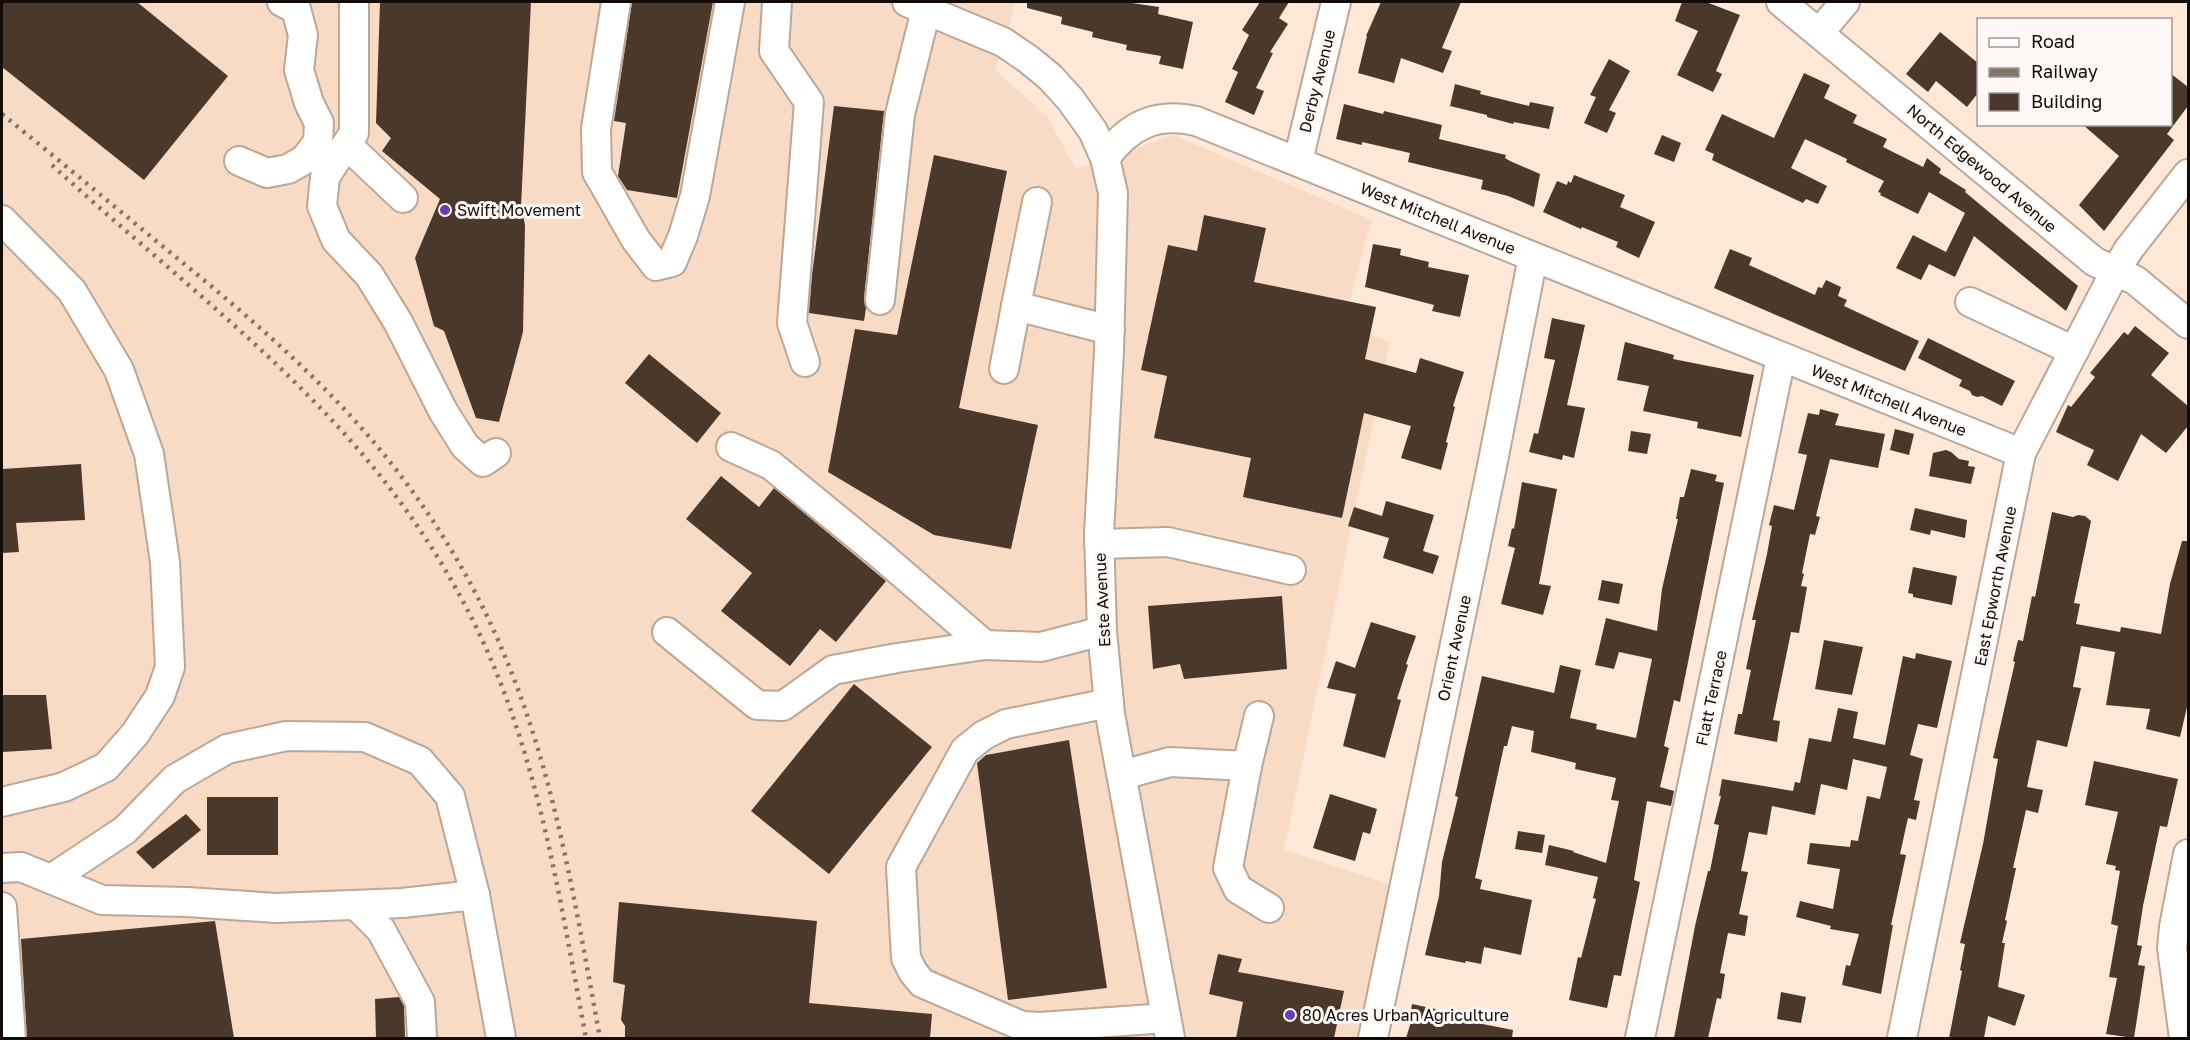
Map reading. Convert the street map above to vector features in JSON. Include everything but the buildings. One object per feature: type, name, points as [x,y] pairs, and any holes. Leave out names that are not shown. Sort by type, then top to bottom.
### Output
[{"type":"street","points":[[239,161],[267,173],[288,169],[304,160],[318,142],[319,123],[309,103],[299,70],[303,35],[296,9],[282,2]]},
{"type":"street","points":[[354,2],[354,133],[325,177],[322,206],[336,240],[369,275],[398,322],[443,411],[465,446],[483,462],[496,453]]},
{"type":"street","points":[[616,2],[596,129],[597,172],[636,240],[656,266],[672,262],[683,236],[695,196],[730,2]]},
{"type":"street","points":[[777,2],[774,51],[809,102],[792,323],[806,362]]},
{"type":"street","name":"Derby Avenue","points":[[1298,161],[1336,2]]},
{"type":"street","name":"North Edgewood Avenue","points":[[1781,2],[2095,262],[2135,280],[2188,324]]},
{"type":"street","points":[[1819,33],[1845,2]]},
{"type":"street","points":[[880,300],[900,114],[916,6],[1003,42],[1028,58],[1070,99],[1093,131],[1106,158]]},
{"type":"street","name":"West Mitchell Avenue","points":[[1106,158],[1118,141],[1135,128],[1165,118],[1196,121],[2021,453]]},
{"type":"street","points":[[347,144],[404,198]]},
{"type":"street","name":"Este Avenue","points":[[1106,158],[1113,193],[1110,330],[1099,544],[1102,631],[1110,703],[1168,1028]]},
{"type":"street","name":"East Epworth Avenue","points":[[1902,1038],[2021,453],[2116,270],[2129,249],[2188,174]]},
{"type":"street","points":[[1004,369],[1037,202]]},
{"type":"street","points":[[2,220],[72,291],[119,370],[149,454],[165,562],[170,667],[160,696],[135,734],[106,767],[64,787],[2,802]]},
{"type":"street","name":"Orient Avenue","points":[[1373,1038],[1491,471],[1533,257]]},
{"type":"street","points":[[1970,302],[2074,351]]},
{"type":"street","points":[[1016,306],[1110,330]]},
{"type":"street","name":"Flatt Terrace","points":[[1640,1038],[1781,357]]},
{"type":"street","points":[[731,447],[771,465],[986,645]]},
{"type":"street","points":[[1099,544],[1168,542],[1291,570]]},
{"type":"street","points":[[667,632],[757,705],[783,706],[833,670],[986,645],[1041,647],[1102,631]]},
{"type":"street","points":[[1110,703],[1006,724],[984,735],[965,750],[900,867],[906,958],[922,983],[1022,1026],[1168,1028]]},
{"type":"street","points":[[1259,716],[1246,766],[1228,868],[1238,889],[1269,908]]},
{"type":"street","points":[[51,879],[125,830],[175,779],[227,748],[285,736],[365,737],[420,761],[450,796],[475,895],[501,1038]]},
{"type":"street","points":[[1122,775],[1170,762],[1246,766]]},
{"type":"street","points":[[2184,1038],[2172,948],[2188,854]]},
{"type":"street","points":[[2,868],[21,867],[102,900],[187,902],[276,908],[402,903],[475,895]]},
{"type":"street","points":[[356,905],[381,930],[420,1002],[422,1038]]},
{"type":"street","points":[[2,907],[4,967],[11,1038]]},
{"type":"shaded area","points":[[2,2],[1016,2],[995,70],[1048,117],[1075,169],[1173,135],[1372,220],[1344,321],[1390,343],[1284,850],[1389,884],[1357,1038],[2,1038]]},
{"type":"railway","points":[[2,114],[209,284],[302,366],[370,437],[436,525],[473,588],[489,621],[504,654],[538,748],[573,892],[600,1038]]},
{"type":"railway","points":[[52,165],[227,319],[328,416],[382,478],[430,545],[471,616],[504,692],[519,734],[543,820],[586,1038]]},
{"type":"place","name":"Swift Movement","points":[[445,210]]},
{"type":"place","name":"80 Acres Urban Agriculture","points":[[1290,1015]]}]
